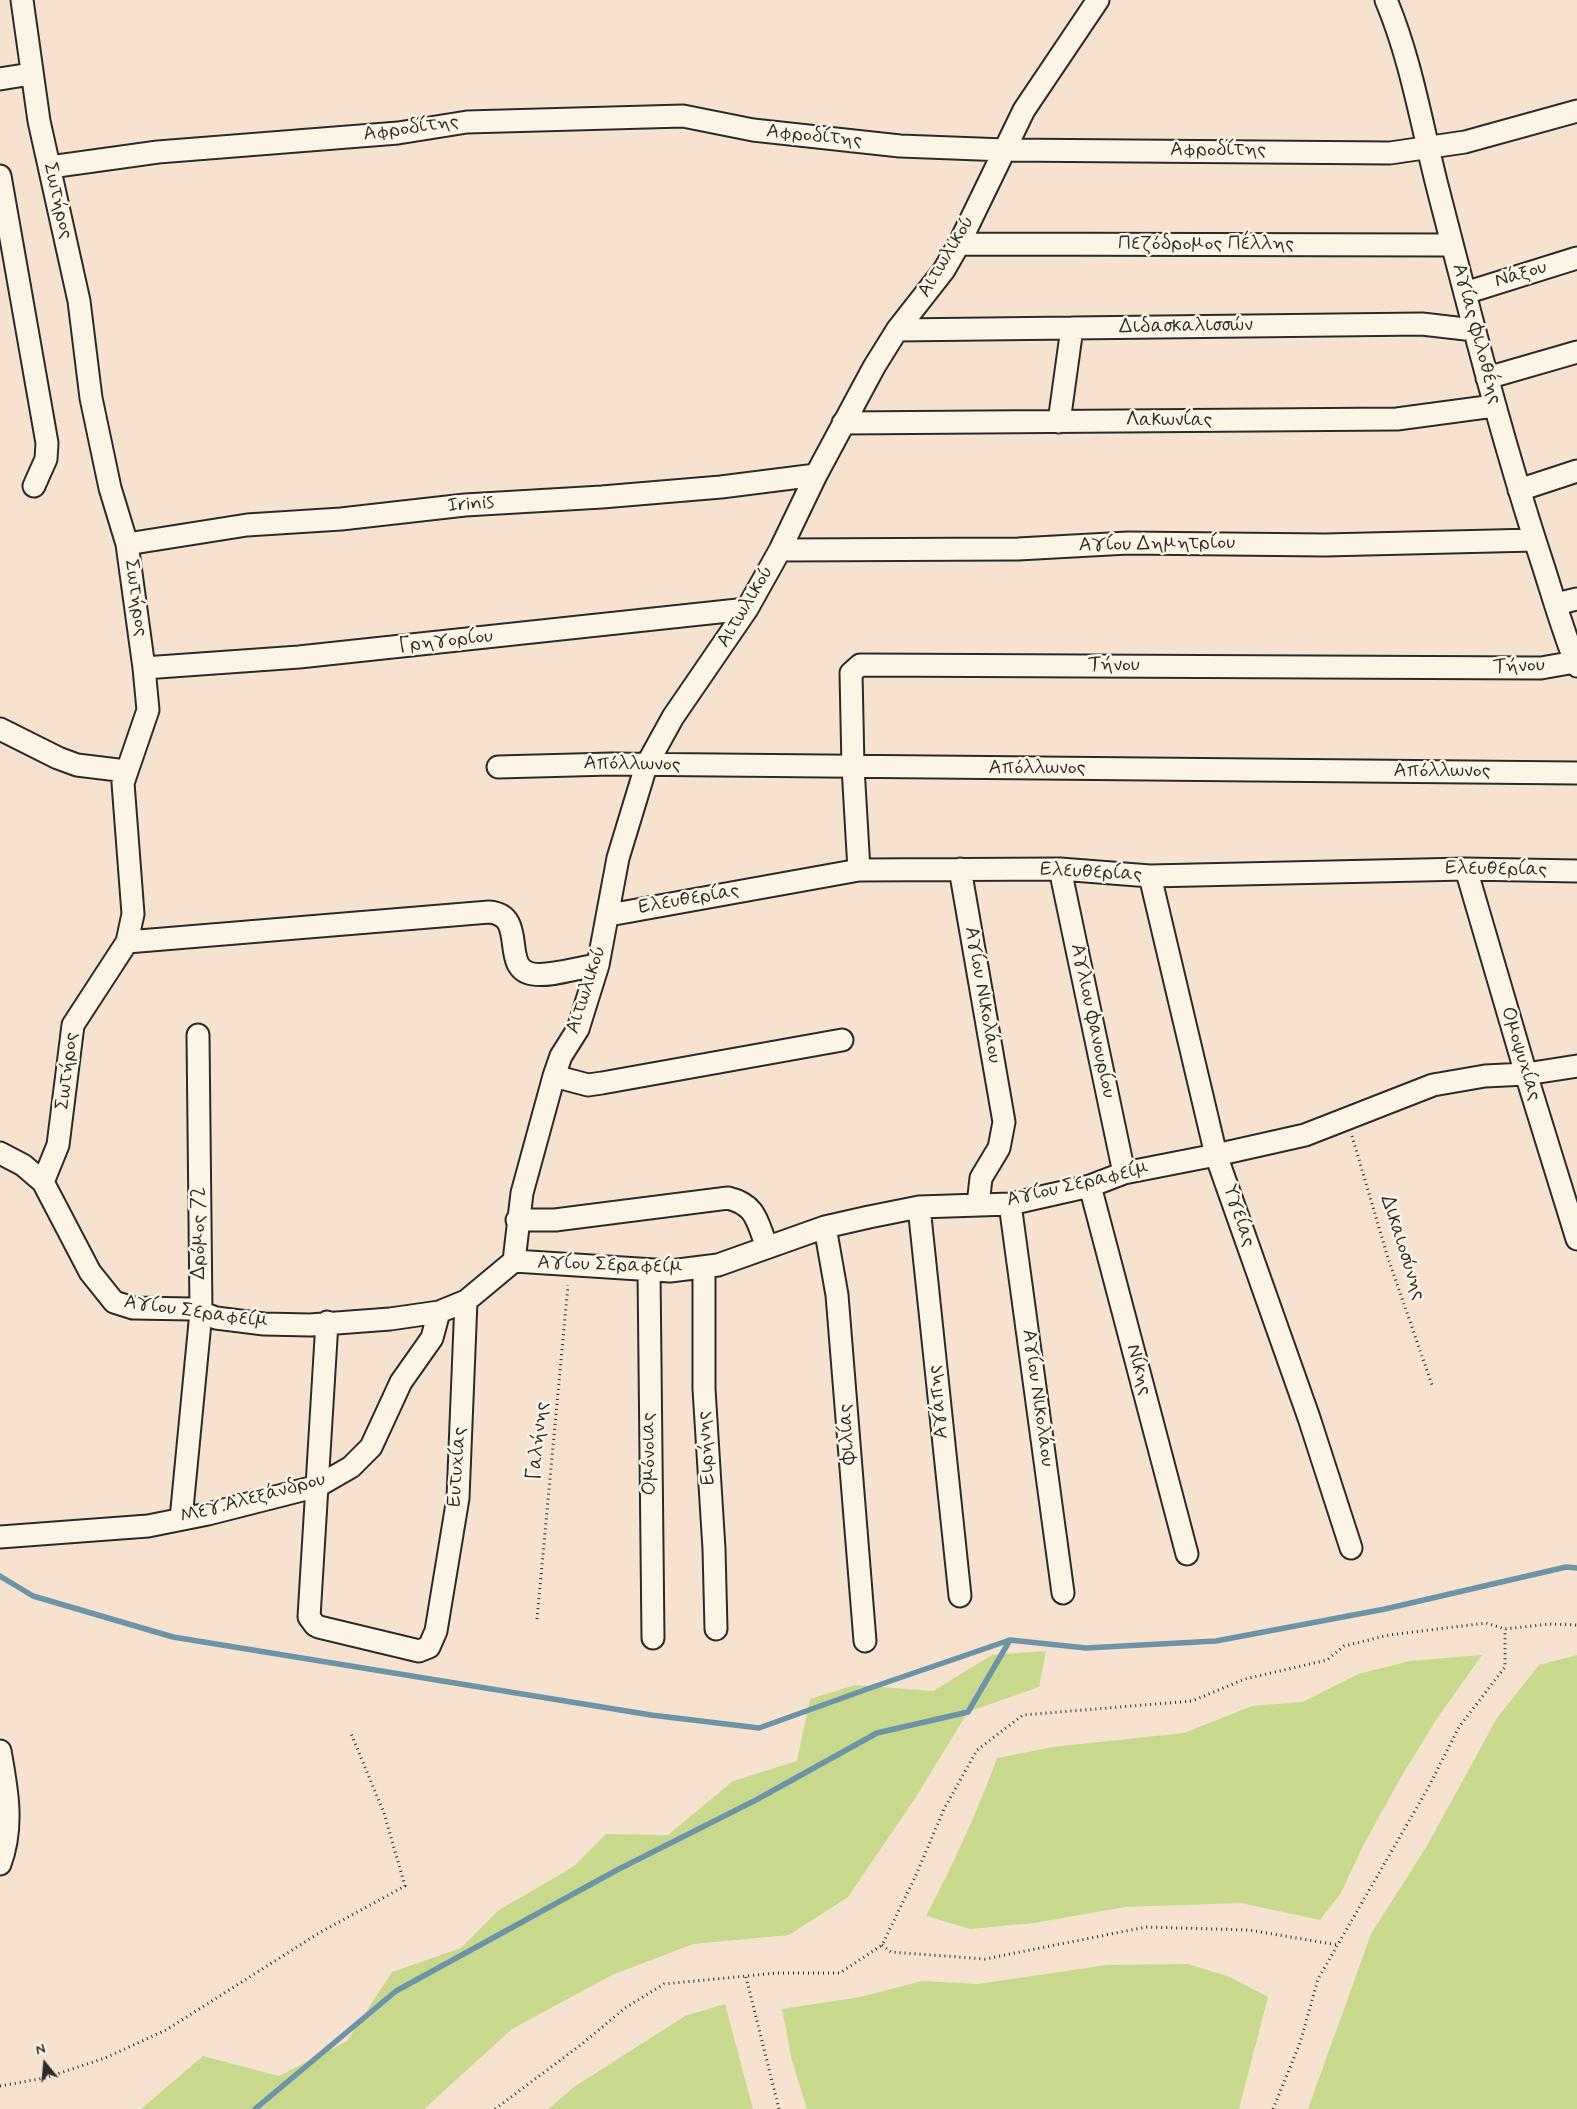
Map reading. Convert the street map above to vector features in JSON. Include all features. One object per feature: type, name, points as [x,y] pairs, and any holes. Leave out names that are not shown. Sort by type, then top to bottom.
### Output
[{"type":"street","name":"Σωτήρος","points":[[22,0],[39,122],[79,300],[95,416],[110,488],[127,544],[148,710],[123,783],[133,914],[127,942],[73,1025],[58,1145],[43,1182]]},
{"type":"street","name":"Αιτωλικού","points":[[514,1262],[517,1220],[522,1193],[554,1076],[561,1056],[578,1029],[598,964],[609,915],[618,858],[646,766],[673,717],[747,609],[780,550],[843,423],[898,330],[944,270],[959,244],[1024,110],[1098,0]]},
{"type":"street","name":"Αγίας Φιλοθέης","points":[[1386,0],[1398,29],[1411,73],[1427,148],[1494,406],[1519,490],[1576,664]]},
{"type":"street","points":[[0,78],[31,74]]},
{"type":"street","name":"Αφροδίτης","points":[[50,167],[158,152],[398,133],[468,122],[683,116],[753,130],[891,145],[1006,150],[1390,153],[1466,142],[1577,111]]},
{"type":"street","points":[[0,176],[46,444],[46,459],[34,486]]},
{"type":"street","name":"Πεζόδρομος Πέλλης","points":[[959,244],[1452,245]]},
{"type":"street","name":"Νάξου","points":[[1466,293],[1577,258]]},
{"type":"street","name":"Διδασκαλισσών","points":[[898,330],[1422,324],[1474,330]]},
{"type":"street","points":[[1059,422],[1072,328]]},
{"type":"street","points":[[1487,378],[1577,352]]},
{"type":"street","name":"Λακωνίας","points":[[843,423],[1397,419],[1494,406]]},
{"type":"street","points":[[1519,490],[1577,471]]},
{"type":"street","name":"Irinis","points":[[127,544],[246,525],[341,519],[464,505],[602,497],[722,487],[816,475]]},
{"type":"street","name":"Αγίου Δημητρίου","points":[[780,550],[1018,549],[1128,543],[1325,545],[1535,540]]},
{"type":"street","points":[[1556,604],[1577,599]]},
{"type":"street","name":"Γρηγορίου","points":[[144,668],[318,655],[747,609]]},
{"type":"street","name":"Τήνου","points":[[859,870],[853,767],[851,673],[860,665],[1541,668],[1576,664]]},
{"type":"street","points":[[0,729],[58,758],[76,764],[126,771]]},
{"type":"street","name":"Απόλλωνος","points":[[498,767],[611,764],[646,766],[1577,773]]},
{"type":"street","name":"Ελευθερίας","points":[[609,915],[859,870],[1060,869],[1150,876],[1466,869],[1576,874]]},
{"type":"street","name":"Αγλιου Φανουρίου","points":[[1060,869],[1124,1173]]},
{"type":"street","name":"Ομοψυχίας","points":[[1466,869],[1577,1239]]},
{"type":"street","name":"Αγίου Νικολάου","points":[[960,870],[1004,1122],[999,1148],[981,1178],[978,1205]]},
{"type":"street","name":"Υγείας","points":[[1150,876],[1216,1156],[1309,1418],[1351,1548]]},
{"type":"street","points":[[127,942],[489,912],[501,915],[509,924],[518,963],[527,972],[540,974],[598,964]]},
{"type":"street","name":"Δρόμος 72","points":[[181,1519],[201,1312],[198,1035]]},
{"type":"street","points":[[554,1076],[588,1085],[842,1040]]},
{"type":"street","name":"Αγίου Σεραφείμ","points":[[514,1262],[670,1271],[718,1266],[825,1227],[919,1207],[1010,1204],[1090,1186],[1124,1173],[1216,1156],[1305,1135],[1433,1085],[1485,1076],[1526,1074],[1577,1066]]},
{"type":"street","name":"Αγίου Σεραφείμ","points":[[0,1153],[23,1165],[43,1182],[90,1272],[114,1302],[134,1308],[192,1309],[216,1318],[264,1324],[310,1325],[327,1322],[390,1319],[439,1312]]},
{"type":"street","name":"Νίκης","points":[[1090,1186],[1186,1554]]},
{"type":"street","points":[[517,1220],[555,1220],[728,1198],[746,1204],[751,1209],[767,1248]]},
{"type":"street","name":"Αγίου Νικολάου","points":[[1010,1204],[1063,1593]]},
{"type":"street","name":"Αγάπης","points":[[919,1207],[960,1596]]},
{"type":"street","name":"Φιλίας","points":[[825,1227],[837,1295],[865,1642]]},
{"type":"street","points":[[439,1312],[466,1301],[514,1262]]},
{"type":"street","name":"Ειρήνης","points":[[704,1267],[704,1389],[714,1549],[716,1629]]},
{"type":"street","name":"Ομόνοιας","points":[[649,1270],[653,1638]]},
{"type":"street","name":"Ευτυχίας","points":[[318,1486],[308,1612],[311,1622],[319,1627],[414,1651],[428,1647],[436,1631],[458,1498],[466,1301]]},
{"type":"street","name":"Μεγ.Αλεξάνδρου","points":[[0,1537],[148,1526],[318,1486],[351,1467],[370,1447],[401,1382],[432,1338],[439,1312]]},
{"type":"street","points":[[318,1486],[327,1322]]},
{"type":"street","points":[[0,1752],[7,1791],[9,1820],[8,1836],[0,1864]]},
{"type":"path","name":"Δικαιοσύνης","points":[[1347,1118],[1388,1258],[1432,1385]]},
{"type":"path","name":"Γαλήνης","points":[[537,1619],[569,1266]]},
{"type":"path","points":[[495,2109],[533,2083],[625,2008],[664,1984],[777,1973],[840,1973],[882,1945],[916,1876],[944,1809],[977,1750],[1023,1715],[1192,1701],[1245,1679],[1327,1660],[1344,1646],[1389,1635],[1486,1623],[1505,1629],[1550,1624],[1577,1625]]},
{"type":"path","points":[[1273,2109],[1300,2043],[1318,1979],[1428,1788],[1459,1727],[1505,1667],[1505,1629]]},
{"type":"path","points":[[0,2086],[45,2078],[105,2058],[166,2030],[319,1933],[405,1886],[384,1813],[350,1731]]},
{"type":"path","points":[[882,1945],[891,1952],[986,1959],[1146,1927],[1249,1930],[1338,1945]]},
{"type":"path","points":[[746,1977],[779,2109]]},
{"type":"green space","points":[[1046,1651],[1039,1687],[968,1712],[916,1797],[848,1897],[789,1935],[693,1944],[612,1975],[512,2029],[424,2109],[141,2109],[203,2056],[279,2076],[347,2041],[392,1972],[461,1948],[499,1910],[573,1867],[606,1834],[668,1835],[733,1781],[797,1761],[810,1699],[855,1685],[933,1691],[992,1655]]},
{"type":"green space","points":[[1482,1655],[1436,1720],[1401,1777],[1363,1846],[1341,1893],[1320,1920],[1241,1903],[1125,1907],[1034,1923],[970,1929],[926,1916],[964,1838],[997,1758],[1052,1747],[1184,1733],[1252,1706],[1303,1702],[1358,1674],[1410,1661]]},
{"type":"green space","points":[[1577,1655],[1577,2109],[1308,2109],[1371,1934],[1428,1844],[1497,1718],[1539,1665]]},
{"type":"green space","points":[[1188,1964],[1230,1977],[1268,1997],[1239,2109],[807,2109],[792,2061],[782,2009],[860,1997],[922,1981],[978,1984],[1107,1965]]},
{"type":"green space","points":[[725,2004],[753,2109],[548,2109],[574,2087],[685,2016]]},
{"type":"waterway","points":[[0,1576],[33,1596],[173,1637],[651,1715],[759,1728],[1010,1640],[1086,1648],[1216,1641],[1385,1609],[1566,1567],[1577,1568]]},
{"type":"waterway","points":[[255,2109],[396,1991],[617,1870],[756,1800],[877,1733],[968,1712],[1010,1640]]}]
